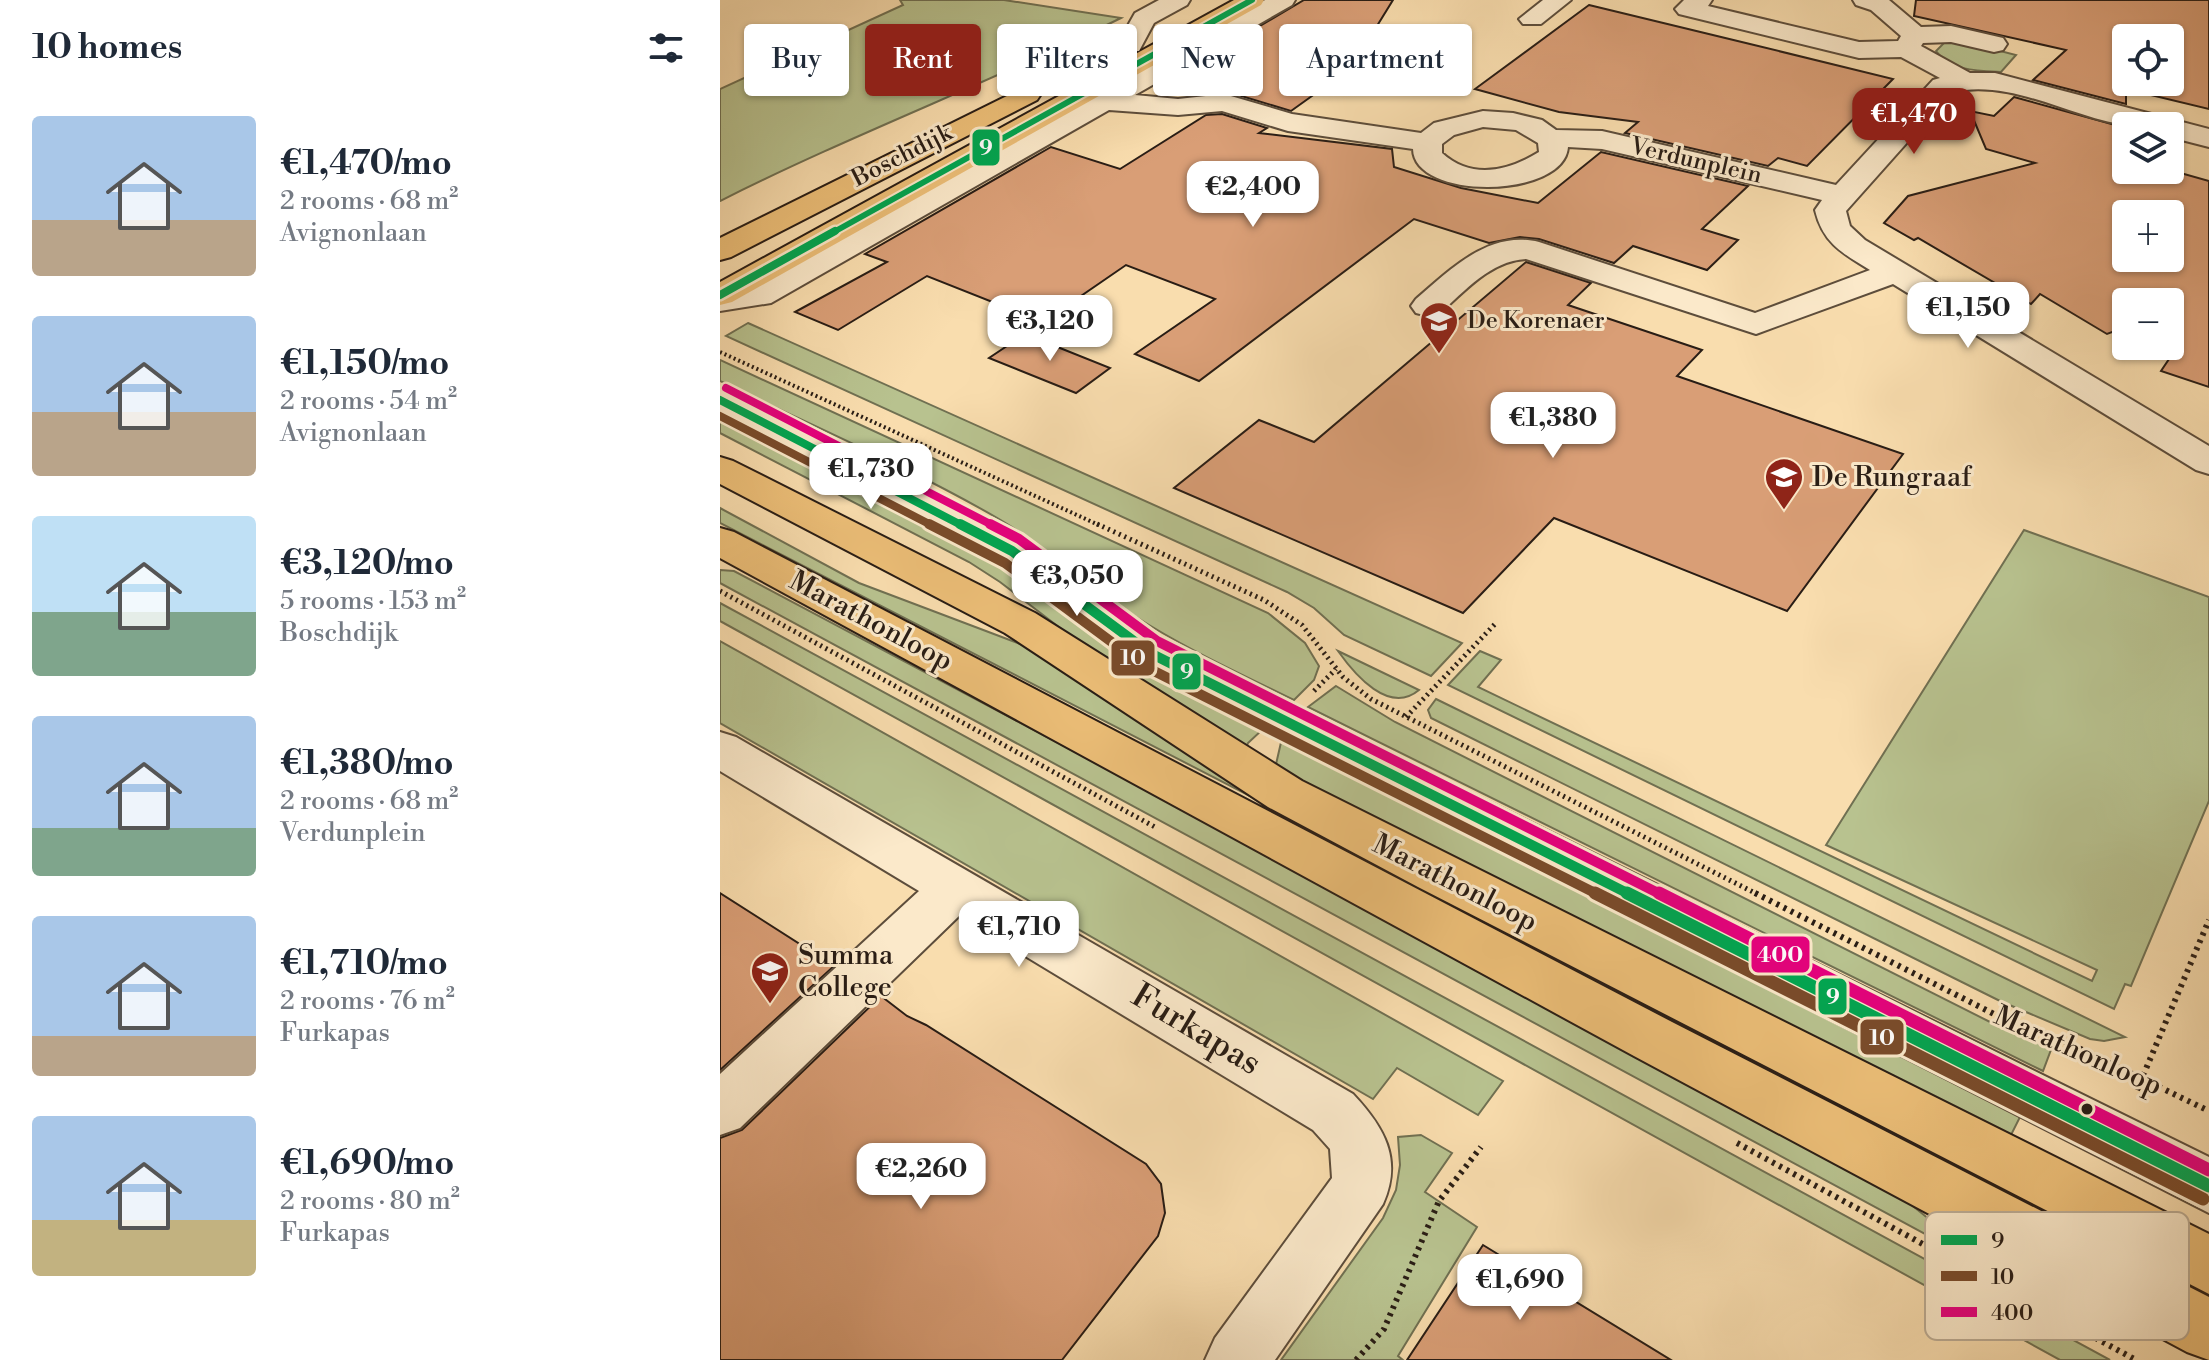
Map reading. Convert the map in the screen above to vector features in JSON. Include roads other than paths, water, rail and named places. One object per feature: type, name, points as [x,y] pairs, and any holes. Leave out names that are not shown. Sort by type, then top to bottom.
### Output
[{"type":"main road","name":"Boschdijk","points":[[1137,41],[1211,0]]},
{"type":"main road","name":"Boschdijk","points":[[720,295],[1252,0]]},
{"type":"main road","name":"Boschdijk","points":[[720,250],[1022,96]]},
{"type":"main road","name":"Marathonloop","points":[[720,469],[1020,623],[1299,801],[1449,881],[2104,1212]]},
{"type":"main road","name":"Marathonloop","points":[[720,541],[1984,1212]]},
{"type":"main road","name":"Marathonloop","points":[[2189,1255],[2209,1265]]},
{"type":"main road","name":"Marathonloop","points":[[2189,1320],[2209,1330]]},
{"type":"street","name":"Boschdijk","points":[[1137,32],[1144,18],[1178,0]]},
{"type":"street","name":"Boschdijk","points":[[720,301],[759,296],[1283,0]]},
{"type":"street","points":[[1532,19],[1559,0]]},
{"type":"street","points":[[1865,0],[1880,5],[1911,42],[1965,81]]},
{"type":"street","points":[[1684,4],[1859,50],[1951,34],[1994,44]]},
{"type":"street","points":[[2112,112],[1995,81],[1965,81],[1943,86],[1841,195],[1830,210],[1835,229],[1854,247],[2209,462]]},
{"type":"street","points":[[1104,101],[1178,107],[1224,102],[1288,122],[1425,142],[1424,152],[1430,161],[1443,170],[1486,180],[1509,178],[1539,169],[1553,156],[1554,145],[1550,138]]},
{"type":"street","name":"Verdunplein","points":[[1425,142],[1439,129],[1456,122],[1483,119],[1530,126],[1550,138],[1602,140],[1841,195]]},
{"type":"street","points":[[2184,132],[2209,138]]},
{"type":"street","points":[[1428,306],[1487,256],[1507,248],[1528,249],[1756,324],[1896,272]]},
{"type":"street","name":"Marathonloop","points":[[720,400],[1012,551],[1150,653],[2209,1186]]},
{"type":"street","name":"Furkapas","points":[[720,749],[1333,1112],[1358,1139],[1362,1185],[1237,1360]]},
{"type":"street","points":[[720,1110],[956,888]]},
{"type":"place","name":"De Korenaer","points":[[1439,355]]},
{"type":"place","name":"De Rungraaf","points":[[1784,511]]},
{"type":"place","name":"Summa College","points":[[770,1005]]}]
